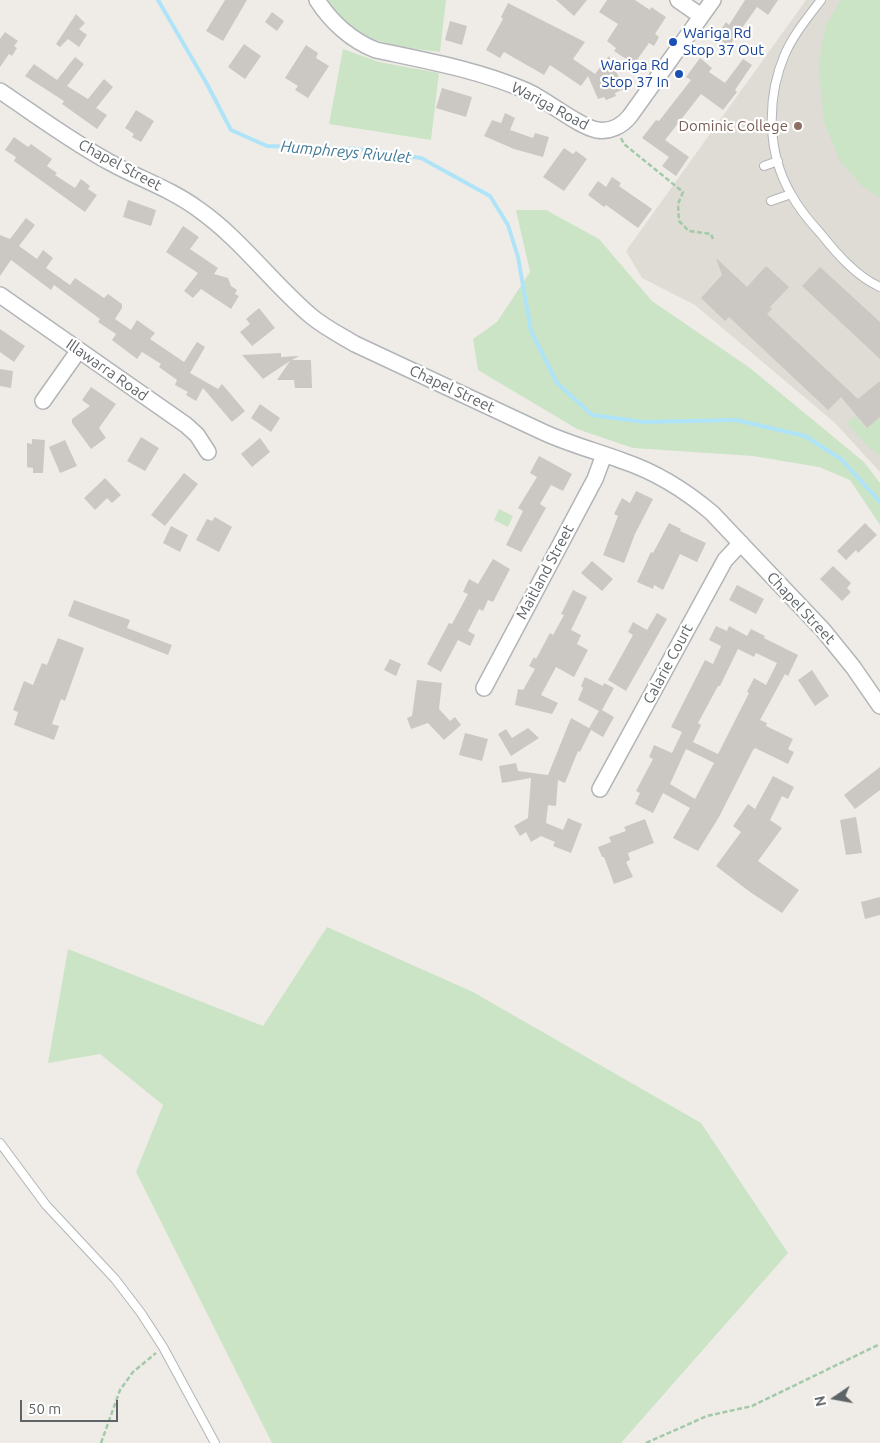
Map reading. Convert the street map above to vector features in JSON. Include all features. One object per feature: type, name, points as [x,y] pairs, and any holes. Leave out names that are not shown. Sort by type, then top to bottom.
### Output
[{"type":"street","name":"Wariga Road","points":[[317,0],[327,14],[345,32],[368,47],[480,73],[529,92],[593,130],[600,131],[617,127]]},
{"type":"street","points":[[678,0],[701,16]]},
{"type":"street","points":[[617,127],[630,116],[712,0]]},
{"type":"street","name":"Chapel Street","points":[[0,91],[95,154],[161,187],[197,208],[231,236],[295,302],[332,331],[355,344],[565,442],[604,454],[650,472],[679,488],[712,513],[823,630],[853,667],[880,706]]},
{"type":"street","name":"Illawarra Road","points":[[0,294],[186,425],[197,435],[208,452]]},
{"type":"street","points":[[43,400],[79,350]]},
{"type":"street","name":"Maitland Street","points":[[484,688],[595,479],[604,454]]},
{"type":"street","name":"Calarie Court","points":[[600,789],[725,560],[741,543]]},
{"type":"lane","points":[[821,0],[790,43],[785,55],[776,84],[771,114],[772,134],[778,161],[791,194],[805,215],[831,247],[857,272],[871,284],[880,287]]},
{"type":"lane","points":[[764,166],[778,161]]},
{"type":"lane","points":[[772,201],[791,194]]},
{"type":"lane","points":[[0,1143],[46,1205],[115,1279],[141,1313],[163,1347],[215,1443]]},
{"type":"path","points":[[617,127],[624,144],[683,192],[678,204],[679,221],[689,231],[711,234],[713,239]]},
{"type":"path","points":[[646,1443],[707,1416],[752,1406],[880,1344]]},
{"type":"path","points":[[101,1443],[120,1390],[133,1372],[163,1347]]},
{"type":"shaded area","name":"Dominic College","points":[[806,0],[880,0],[880,472],[835,423],[695,305],[642,278],[626,251]]},
{"type":"green space","points":[[327,0],[446,0],[440,52],[390,44],[366,35],[345,21]]},
{"type":"green space","points":[[841,0],[880,0],[880,198],[862,186],[840,161],[824,122],[819,72],[821,48],[826,25]]},
{"type":"green space","points":[[343,49],[379,62],[439,73],[431,140],[329,124]]},
{"type":"green space","points":[[516,210],[546,210],[599,239],[652,301],[750,368],[864,462],[880,483],[880,525],[850,480],[819,467],[753,456],[633,448],[577,429],[478,370],[473,339],[497,322],[530,272]]},
{"type":"green space","points":[[855,416],[866,429],[880,417],[880,456],[847,423]]},
{"type":"green space","points":[[499,509],[513,516],[508,527],[494,520]]},
{"type":"green space","points":[[327,927],[473,992],[701,1123],[788,1253],[621,1443],[272,1443],[136,1172],[163,1105],[100,1054],[48,1063],[68,949],[263,1026]]},
{"type":"building","points":[[225,0],[247,0],[223,41],[206,31]]},
{"type":"building","points":[[556,0],[587,0],[574,16]]},
{"type":"building","points":[[607,0],[635,0],[650,10],[651,7],[666,17],[655,34],[659,37],[654,46],[649,43],[634,64],[614,51],[616,48],[607,41],[618,24],[599,12]]},
{"type":"building","points":[[745,0],[778,0],[768,15],[757,7],[729,46],[716,37],[726,22],[729,25]]},
{"type":"building","points":[[508,3],[585,42],[573,59],[595,74],[609,56],[624,89],[615,93],[616,96],[606,100],[604,97],[598,99],[588,76],[581,86],[550,65],[544,75],[504,52],[500,58],[486,50],[503,19],[501,17]]},
{"type":"building","points":[[272,12],[284,21],[277,31],[265,22]]},
{"type":"building","points":[[76,14],[85,23],[79,29],[87,35],[79,47],[68,39],[60,47],[56,44]]},
{"type":"building","points":[[450,21],[467,26],[462,45],[445,40]]},
{"type":"building","points":[[5,32],[18,41],[14,46],[17,48],[12,56],[9,54],[0,67],[0,39]]},
{"type":"building","points":[[244,44],[261,56],[245,79],[228,67]]},
{"type":"building","points":[[306,45],[318,53],[316,58],[329,66],[308,98],[295,90],[298,86],[285,78]]},
{"type":"building","points":[[75,57],[84,64],[67,86],[88,99],[104,79],[113,87],[96,108],[107,115],[97,129],[62,104],[64,101],[25,76],[34,64],[57,80]]},
{"type":"building","points":[[700,58],[712,68],[709,72],[725,83],[743,59],[752,65],[735,90],[737,92],[723,110],[701,94],[665,140],[689,157],[676,176],[662,166],[669,157],[642,138],[656,120],[659,121],[691,80],[686,77]]},
{"type":"building","points":[[442,88],[472,97],[466,117],[436,108]]},
{"type":"building","points":[[136,110],[154,121],[141,142],[132,137],[134,134],[125,128]]},
{"type":"building","points":[[505,113],[515,118],[510,130],[533,138],[535,133],[549,137],[543,157],[514,149],[484,136],[492,120],[501,123]]},
{"type":"building","points":[[14,137],[28,147],[31,144],[52,159],[47,166],[57,173],[55,175],[75,188],[81,179],[90,186],[88,189],[97,195],[85,212],[14,161],[16,157],[5,150]]},
{"type":"building","points":[[564,148],[573,154],[576,151],[587,159],[564,191],[543,177]]},
{"type":"building","points":[[612,177],[621,183],[619,186],[652,209],[638,228],[606,205],[604,207],[588,195],[598,181],[606,187]]},
{"type":"building","points":[[128,200],[156,210],[151,226],[123,217]]},
{"type":"building","points":[[26,218],[35,225],[19,246],[37,259],[43,250],[53,258],[46,268],[70,285],[75,278],[104,298],[108,294],[122,304],[122,308],[115,319],[131,330],[137,320],[155,333],[150,339],[184,362],[197,342],[205,347],[190,373],[218,389],[222,384],[245,411],[232,422],[203,388],[196,401],[186,395],[188,392],[175,385],[177,380],[159,367],[161,364],[142,352],[137,359],[112,340],[116,334],[98,322],[100,319],[54,285],[51,290],[11,260],[0,276],[0,235],[10,239]]},
{"type":"building","points":[[183,226],[199,237],[190,249],[218,268],[214,274],[228,278],[231,286],[237,290],[235,294],[239,296],[231,309],[201,289],[193,298],[184,291],[198,273],[166,252]]},
{"type":"building","points":[[716,258],[747,287],[766,266],[789,287],[770,307],[772,309],[767,314],[858,399],[880,381],[880,417],[867,428],[841,397],[828,410],[729,317],[725,321],[701,298],[722,275]]},
{"type":"building","points":[[820,267],[880,322],[880,359],[802,286]]},
{"type":"building","points":[[259,308],[275,328],[252,346],[240,332],[250,324],[246,319]]},
{"type":"building","points":[[0,329],[25,346],[14,362],[0,352]]},
{"type":"building","points":[[281,353],[281,357],[299,356],[292,360],[311,360],[312,388],[295,388],[294,380],[277,380],[290,361],[263,379],[242,355]]},
{"type":"building","points":[[0,369],[13,371],[11,388],[0,386]]},
{"type":"building","points":[[91,387],[116,404],[99,428],[106,438],[91,449],[72,423],[72,419],[90,406],[82,400]]},
{"type":"building","points":[[260,404],[280,418],[271,432],[251,418]]},
{"type":"building","points":[[141,437],[159,448],[145,471],[127,461]]},
{"type":"building","points":[[260,438],[270,452],[252,467],[241,454]]},
{"type":"building","points":[[32,439],[45,440],[43,473],[33,473],[33,468],[27,467],[27,443],[32,444]]},
{"type":"building","points":[[65,440],[77,466],[60,473],[49,447]]},
{"type":"building","points":[[539,456],[572,474],[563,491],[551,485],[540,504],[546,508],[521,552],[506,545],[523,511],[518,508],[537,477],[530,473]]},
{"type":"building","points":[[184,473],[198,484],[165,526],[151,515]]},
{"type":"building","points":[[105,478],[121,495],[112,503],[107,498],[95,510],[84,498]]},
{"type":"building","points":[[636,491],[653,499],[635,534],[624,563],[603,555],[618,516],[614,514],[622,498],[630,503]]},
{"type":"building","points":[[215,517],[232,527],[219,552],[196,540],[207,519],[212,521]]},
{"type":"building","points":[[669,523],[681,529],[680,531],[706,543],[697,562],[680,554],[663,590],[654,585],[653,589],[637,582],[651,552],[653,553]]},
{"type":"building","points":[[865,523],[877,535],[858,553],[856,550],[846,560],[837,551]]},
{"type":"building","points":[[171,526],[188,535],[180,552],[163,543]]},
{"type":"building","points":[[493,559],[510,569],[493,602],[488,600],[483,611],[479,609],[468,631],[475,635],[470,646],[458,640],[441,672],[427,664],[449,623],[452,624],[468,594],[463,592],[469,579],[478,584]]},
{"type":"building","points":[[592,561],[613,579],[602,591],[581,573]]},
{"type":"building","points":[[833,566],[851,583],[847,588],[851,592],[842,601],[820,579]]},
{"type":"building","points":[[737,585],[764,599],[756,614],[729,600]]},
{"type":"building","points":[[573,590],[587,597],[571,630],[581,635],[577,644],[588,650],[574,677],[556,667],[541,695],[558,703],[552,714],[515,705],[518,689],[523,690],[535,669],[529,666],[534,657],[536,659],[550,633],[553,635],[564,615],[561,614]]},
{"type":"building","points":[[74,600],[130,620],[127,628],[172,645],[168,655],[68,616]]},
{"type":"building","points":[[657,613],[667,619],[626,691],[608,680],[633,635],[628,632],[633,622],[647,630]]},
{"type":"building","points":[[716,626],[727,631],[729,626],[747,636],[751,629],[765,636],[764,638],[798,655],[788,676],[785,674],[760,720],[767,723],[766,726],[793,739],[788,749],[794,752],[788,764],[755,748],[753,750],[719,817],[698,851],[673,838],[690,808],[663,793],[653,813],[635,804],[640,793],[636,791],[653,759],[649,757],[654,745],[672,753],[682,732],[671,727],[705,660],[713,664],[721,646],[709,640]],"holes":[[[738,649],[754,657],[756,653],[777,663],[766,685],[754,678],[747,692],[749,693],[718,754],[693,742],[701,725],[698,723],[718,686],[720,686]],[[686,749],[714,763],[695,799],[670,784]]]},
{"type":"building","points":[[58,638],[84,648],[65,701],[61,699],[52,724],[59,726],[54,740],[14,725],[18,712],[13,710],[24,681],[33,685],[42,663],[47,665]]},
{"type":"building","points":[[390,659],[401,664],[396,676],[384,670]]},
{"type":"building","points":[[812,670],[829,696],[815,706],[798,680]]},
{"type":"building","points":[[585,677],[603,686],[604,683],[614,688],[602,710],[614,717],[603,737],[591,730],[580,752],[578,751],[565,783],[558,780],[556,806],[548,805],[546,823],[563,830],[568,818],[582,824],[571,853],[553,846],[555,842],[541,836],[531,842],[526,832],[520,836],[514,826],[528,818],[531,778],[502,783],[499,766],[516,763],[518,771],[548,775],[571,718],[589,728],[599,711],[578,700]]},
{"type":"building","points":[[417,680],[442,683],[439,709],[450,721],[455,717],[461,725],[444,740],[428,723],[411,729],[407,718],[412,716]]},
{"type":"building","points":[[528,728],[539,738],[511,756],[498,734],[506,729],[512,738]]},
{"type":"building","points":[[465,733],[488,739],[482,761],[459,755]]},
{"type":"building","points":[[880,767],[880,790],[855,809],[844,795]]},
{"type":"building","points":[[773,776],[794,787],[788,799],[782,796],[770,820],[782,828],[758,861],[799,890],[782,913],[716,866],[741,832],[733,826],[748,804],[755,809]]},
{"type":"building","points":[[856,817],[862,853],[846,855],[840,820]]},
{"type":"building","points":[[645,819],[654,843],[628,853],[630,860],[626,862],[633,877],[614,884],[604,857],[602,857],[598,847],[611,842],[609,837],[626,831],[624,827]]},
{"type":"building","points":[[880,897],[880,915],[865,919],[861,902]]},
{"type":"waterway","name":"Humphreys Rivulet","points":[[158,0],[207,84],[231,130],[267,146],[356,149],[421,158],[490,196],[508,225],[518,257],[531,331],[557,383],[592,415],[644,422],[736,420],[805,436],[841,459],[880,502]]},
{"type":"place","name":"Wariga Rd Stop 37 Out","points":[[673,42]]},
{"type":"place","name":"Wariga Rd Stop 37 In","points":[[679,74]]},
{"type":"place","name":"Dominic College","points":[[798,126]]}]
